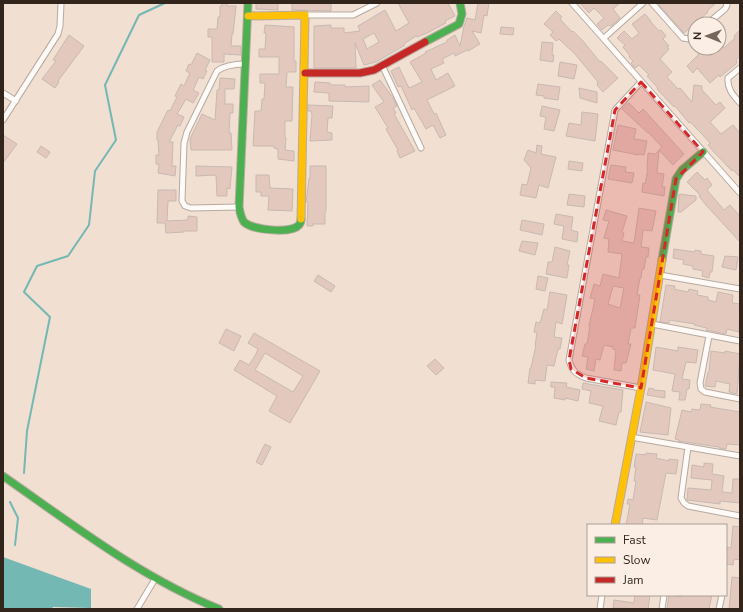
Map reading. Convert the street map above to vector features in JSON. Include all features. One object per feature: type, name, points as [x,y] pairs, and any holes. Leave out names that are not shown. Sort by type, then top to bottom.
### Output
[{"type":"street","points":[[3,120],[59,30],[61,3]]},
{"type":"street","points":[[248,3],[239,207],[241,217],[247,225],[258,229],[271,230],[293,228],[300,223],[305,73],[305,15]]},
{"type":"street","points":[[248,16],[354,15],[376,3]]},
{"type":"street","points":[[305,73],[360,73],[374,70],[459,24],[462,21],[460,3]]},
{"type":"street","points":[[572,3],[740,193]]},
{"type":"street","points":[[604,38],[644,3]]},
{"type":"street","points":[[652,3],[683,38],[687,39]]},
{"type":"street","points":[[717,16],[725,9],[727,5],[726,3]]},
{"type":"street","points":[[239,207],[191,208],[185,206],[182,201],[184,143],[187,132],[216,72],[222,67],[232,64],[245,64]]},
{"type":"street","points":[[382,66],[421,148]]},
{"type":"street","points":[[740,68],[728,78],[730,92],[740,103]]},
{"type":"street","points":[[641,82],[615,110],[569,360],[571,369],[578,375],[586,378],[641,388]]},
{"type":"street","points":[[3,93],[16,101]]},
{"type":"street","points":[[615,524],[641,388],[676,179],[682,170],[703,152]]},
{"type":"street","points":[[660,275],[740,289]]},
{"type":"street","points":[[652,324],[740,341]]},
{"type":"street","points":[[709,336],[700,383],[701,389],[705,392],[740,399]]},
{"type":"street","points":[[631,437],[740,456]]},
{"type":"street","points":[[688,447],[682,498],[684,503],[688,506],[740,516]]},
{"type":"street","points":[[3,476],[155,579],[196,600],[219,609]]},
{"type":"street","points":[[137,609],[155,579]]},
{"type":"street","points":[[600,609],[602,596]]},
{"type":"street","points":[[662,609],[664,596]]},
{"type":"street","points":[[719,609],[722,596]]},
{"type":"highlighted area","points":[[641,82],[703,152],[676,179],[641,388],[586,378],[571,369],[569,360],[615,110]]},
{"type":"water","points":[[3,557],[91,589],[91,608],[53,607],[52,609],[3,609]]},
{"type":"building","points":[[222,3],[227,3],[227,6],[236,6],[231,46],[241,46],[241,55],[224,54],[224,62],[212,62],[212,37],[208,37],[208,29],[217,29],[218,17],[220,17],[220,6],[222,6]]},
{"type":"building","points":[[256,3],[278,3],[278,10],[256,9]]},
{"type":"building","points":[[292,3],[331,3],[331,11],[292,10]]},
{"type":"building","points":[[398,3],[448,3],[455,16],[445,21],[446,23],[427,33],[417,37],[416,36],[404,44],[405,45],[376,62],[364,65],[355,43],[356,68],[314,68],[314,26],[331,25],[331,28],[344,28],[344,33],[360,31],[358,26],[385,10],[396,31],[409,23]],"holes":[[[374,33],[379,42],[367,49],[363,39]]]},
{"type":"building","points":[[478,3],[489,3],[487,16],[484,15],[481,33],[472,31],[480,44],[468,51],[467,50],[455,56],[454,53],[442,59],[444,63],[431,69],[436,80],[448,73],[455,86],[427,100],[434,114],[436,113],[446,135],[440,138],[433,125],[426,129],[414,108],[412,110],[401,86],[398,87],[391,71],[399,67],[409,88],[422,82],[410,62],[426,53],[425,52],[447,42],[447,40],[455,35],[460,46],[467,18],[475,20]]},
{"type":"building","points":[[580,3],[620,3],[613,9],[620,18],[611,26],[608,25],[602,30],[597,24],[604,18],[594,8],[589,13]]},
{"type":"building","points":[[661,3],[716,3],[703,16],[687,16],[687,30],[684,33],[659,5]]},
{"type":"building","points":[[556,11],[562,17],[560,19],[572,32],[573,31],[600,62],[601,61],[618,78],[603,92],[597,85],[598,82],[575,54],[559,39],[556,41],[550,35],[553,32],[544,24]]},
{"type":"building","points":[[645,14],[659,31],[661,30],[666,36],[663,39],[669,46],[667,47],[669,49],[660,59],[672,72],[667,77],[678,89],[680,88],[692,102],[694,85],[702,86],[702,90],[716,105],[720,102],[725,108],[710,122],[721,134],[733,125],[740,133],[740,177],[733,170],[732,171],[714,152],[708,145],[710,143],[701,133],[690,122],[689,123],[675,106],[674,107],[657,89],[658,88],[647,76],[649,75],[639,65],[635,68],[631,63],[633,61],[623,47],[625,45],[617,38],[624,31],[632,39],[639,33],[632,24]]},
{"type":"building","points":[[265,25],[294,27],[294,61],[296,61],[296,72],[287,72],[286,87],[293,87],[292,121],[285,121],[285,150],[294,151],[294,161],[278,159],[278,149],[274,148],[274,146],[253,146],[255,111],[261,111],[262,99],[264,99],[265,83],[260,83],[260,74],[279,74],[279,57],[259,57],[259,49],[265,49]]},
{"type":"building","points":[[501,27],[514,28],[513,35],[500,34]]},
{"type":"building","points":[[740,30],[740,56],[736,60],[737,63],[720,77],[719,75],[710,83],[697,68],[693,73],[687,66],[697,56],[727,56],[727,45],[735,38],[734,36]]},
{"type":"building","points":[[69,35],[84,46],[58,81],[59,82],[55,88],[42,79],[56,61],[53,60]]},
{"type":"building","points":[[542,42],[553,43],[553,62],[540,60]]},
{"type":"building","points":[[197,53],[210,60],[205,70],[207,71],[203,79],[199,77],[193,90],[199,93],[193,103],[186,99],[177,114],[184,117],[180,126],[178,125],[169,142],[173,142],[172,166],[176,166],[175,176],[158,173],[159,164],[156,164],[156,155],[159,155],[157,132],[168,110],[170,111],[177,97],[175,96],[181,84],[184,86],[190,73],[186,71]]},
{"type":"building","points":[[560,62],[577,65],[574,79],[558,76]]},
{"type":"building","points":[[220,78],[235,79],[234,89],[225,89],[225,104],[233,104],[233,113],[230,113],[229,133],[231,133],[232,150],[191,150],[190,139],[202,114],[215,120],[217,90],[219,90]]},
{"type":"building","points":[[380,80],[397,106],[393,108],[396,113],[394,114],[415,151],[400,158],[397,151],[398,150],[386,129],[388,128],[375,107],[384,102],[372,85]]},
{"type":"building","points":[[315,82],[330,83],[330,85],[345,85],[345,87],[369,86],[369,102],[329,101],[329,93],[314,92]]},
{"type":"building","points":[[538,84],[560,87],[558,100],[536,95]]},
{"type":"building","points":[[579,88],[597,92],[597,103],[580,98]]},
{"type":"building","points":[[629,103],[639,113],[643,109],[684,154],[673,165],[659,150],[662,147],[648,132],[622,109]]},
{"type":"building","points":[[308,105],[333,106],[332,118],[328,118],[327,132],[332,133],[332,140],[310,141],[312,115],[311,111],[308,111]]},
{"type":"building","points":[[542,106],[560,110],[554,131],[544,129],[546,117],[540,116]]},
{"type":"building","points":[[582,112],[598,114],[595,141],[566,136],[569,123],[581,125]]},
{"type":"building","points":[[618,125],[636,129],[634,139],[647,141],[644,155],[613,150]]},
{"type":"building","points":[[3,135],[17,144],[3,163]]},
{"type":"building","points":[[537,145],[542,146],[541,154],[556,157],[548,188],[539,185],[536,198],[520,195],[522,184],[527,185],[531,168],[524,160],[528,150],[536,153]]},
{"type":"building","points":[[41,146],[50,152],[46,158],[37,152]]},
{"type":"building","points":[[659,150],[657,173],[664,174],[662,187],[665,187],[664,196],[642,192],[643,183],[645,184],[648,169],[648,153],[655,154]]},
{"type":"building","points":[[569,161],[583,163],[582,171],[568,169]]},
{"type":"building","points":[[611,165],[626,167],[625,172],[634,173],[632,183],[608,179]]},
{"type":"building","points":[[196,166],[232,167],[230,189],[227,188],[227,196],[217,196],[216,175],[196,176]]},
{"type":"building","points":[[310,166],[326,166],[326,211],[325,224],[313,224],[313,226],[307,226],[308,202],[306,202],[310,178]]},
{"type":"building","points":[[697,172],[705,180],[707,178],[712,185],[707,190],[724,210],[730,205],[740,216],[740,242],[705,204],[699,196],[701,196],[687,182]]},
{"type":"building","points":[[256,175],[269,175],[270,188],[293,189],[292,211],[268,210],[269,196],[261,196],[261,192],[256,192]]},
{"type":"building","points":[[158,190],[176,190],[176,201],[168,201],[167,221],[188,220],[188,216],[197,217],[197,231],[166,233],[165,223],[157,223]]},
{"type":"building","points":[[569,194],[585,196],[584,207],[567,205]]},
{"type":"building","points":[[679,194],[696,196],[696,200],[681,212],[678,212]]},
{"type":"building","points":[[639,208],[656,211],[652,231],[643,230],[641,247],[649,248],[648,257],[646,257],[644,269],[642,269],[640,278],[637,295],[640,295],[635,328],[631,328],[628,344],[631,344],[626,363],[622,363],[621,371],[614,370],[616,350],[613,349],[613,347],[604,345],[600,360],[596,359],[594,371],[586,369],[588,357],[582,356],[585,344],[587,344],[595,299],[590,298],[594,284],[600,286],[603,274],[619,278],[622,254],[608,252],[609,239],[604,238],[609,221],[603,220],[606,210],[627,216],[622,232],[624,233],[622,241],[634,243]],"holes":[[[613,286],[624,288],[620,308],[608,304]]]},
{"type":"building","points":[[556,214],[573,217],[571,230],[578,232],[577,242],[562,239],[564,226],[554,224]]},
{"type":"building","points":[[522,220],[544,224],[542,235],[520,230]]},
{"type":"building","points":[[522,241],[538,243],[535,255],[519,251]]},
{"type":"building","points":[[555,247],[570,251],[567,265],[569,265],[567,278],[546,274],[548,262],[552,262]]},
{"type":"building","points":[[674,249],[695,252],[695,250],[701,251],[701,254],[714,256],[712,272],[710,272],[709,278],[702,276],[703,271],[693,269],[693,266],[683,264],[684,260],[673,258]]},
{"type":"building","points":[[725,256],[738,257],[736,270],[722,267]]},
{"type":"building","points":[[318,275],[335,286],[331,292],[314,281]]},
{"type":"building","points":[[538,276],[548,278],[545,291],[536,289]]},
{"type":"building","points":[[666,285],[675,286],[674,289],[688,292],[689,289],[698,291],[697,295],[708,297],[708,300],[716,302],[718,292],[733,295],[732,303],[740,304],[739,332],[727,329],[726,334],[706,330],[707,328],[694,325],[695,324],[669,320],[669,323],[660,322]]},
{"type":"building","points":[[550,292],[567,295],[562,324],[556,322],[554,337],[562,338],[560,349],[558,349],[554,366],[547,365],[545,381],[535,380],[535,384],[528,383],[536,345],[537,333],[534,332],[536,322],[540,323],[544,309],[547,310]]},
{"type":"building","points":[[226,329],[241,336],[234,351],[219,343]]},
{"type":"building","points":[[254,333],[320,371],[290,423],[269,411],[277,396],[234,370],[240,360],[249,365],[256,354],[258,349],[248,343]],"holes":[[[265,353],[303,376],[293,392],[255,370]]]},
{"type":"building","points":[[656,347],[678,351],[678,347],[698,350],[696,363],[686,362],[682,379],[690,380],[689,389],[687,389],[685,400],[679,400],[680,392],[672,391],[675,374],[653,370]]},
{"type":"building","points":[[711,351],[725,353],[725,351],[740,354],[737,394],[729,392],[730,384],[716,381],[715,387],[705,386],[709,372]]},
{"type":"building","points":[[435,359],[444,368],[436,375],[427,366]]},
{"type":"building","points":[[551,382],[567,383],[566,387],[580,390],[578,401],[565,398],[565,400],[554,398],[555,387],[551,387]]},
{"type":"building","points":[[583,383],[623,390],[621,412],[619,412],[616,425],[599,421],[603,406],[589,403],[591,391],[582,389]]},
{"type":"building","points":[[649,388],[665,391],[665,398],[647,395]]},
{"type":"building","points":[[646,402],[671,408],[668,435],[640,432]]},
{"type":"building","points":[[701,404],[740,412],[740,445],[727,444],[726,449],[678,441],[679,440],[675,439],[682,410],[691,412],[692,409],[700,410]]},
{"type":"building","points":[[265,444],[271,447],[262,465],[256,462]]},
{"type":"building","points":[[646,453],[657,454],[656,458],[669,461],[669,459],[678,460],[676,474],[666,473],[657,520],[643,518],[642,524],[626,524],[630,504],[627,504],[628,499],[633,500],[636,481],[634,481],[636,467],[634,467],[636,454],[646,455]]},
{"type":"building","points":[[704,463],[713,464],[712,474],[724,476],[722,492],[732,493],[733,479],[740,479],[740,503],[720,501],[720,504],[687,500],[688,488],[711,490],[712,480],[691,478],[692,465],[704,467]]},
{"type":"building","points":[[733,526],[740,527],[740,560],[734,559],[733,565],[727,564],[727,547],[731,548]]},
{"type":"building","points":[[732,577],[740,578],[740,609],[729,609]]},
{"type":"building","points":[[635,596],[650,596],[648,609],[613,608],[614,600],[634,603]]},
{"type":"building","points":[[669,596],[712,596],[709,609],[667,609]]},
{"type":"waterway","points":[[24,473],[27,431],[50,317],[24,292],[37,266],[68,256],[89,225],[95,171],[116,140],[105,85],[139,15],[165,3]]},
{"type":"waterway","points":[[10,502],[18,518],[15,545]]},
{"type":"traffic: fast","points":[[248,3],[239,207],[240,213],[242,219],[248,225],[272,230],[295,228],[300,224],[301,219]]},
{"type":"traffic: fast","points":[[425,42],[459,24],[462,14],[460,3]]},
{"type":"traffic: fast","points":[[662,260],[676,179],[682,170],[703,152]]},
{"type":"traffic: fast","points":[[3,476],[134,566],[190,596],[219,609]]},
{"type":"traffic: slow","points":[[248,16],[305,15],[301,219]]},
{"type":"traffic: slow","points":[[615,524],[641,388],[662,260]]},
{"type":"traffic: jam","points":[[305,73],[360,73],[374,70],[425,42]]}]
